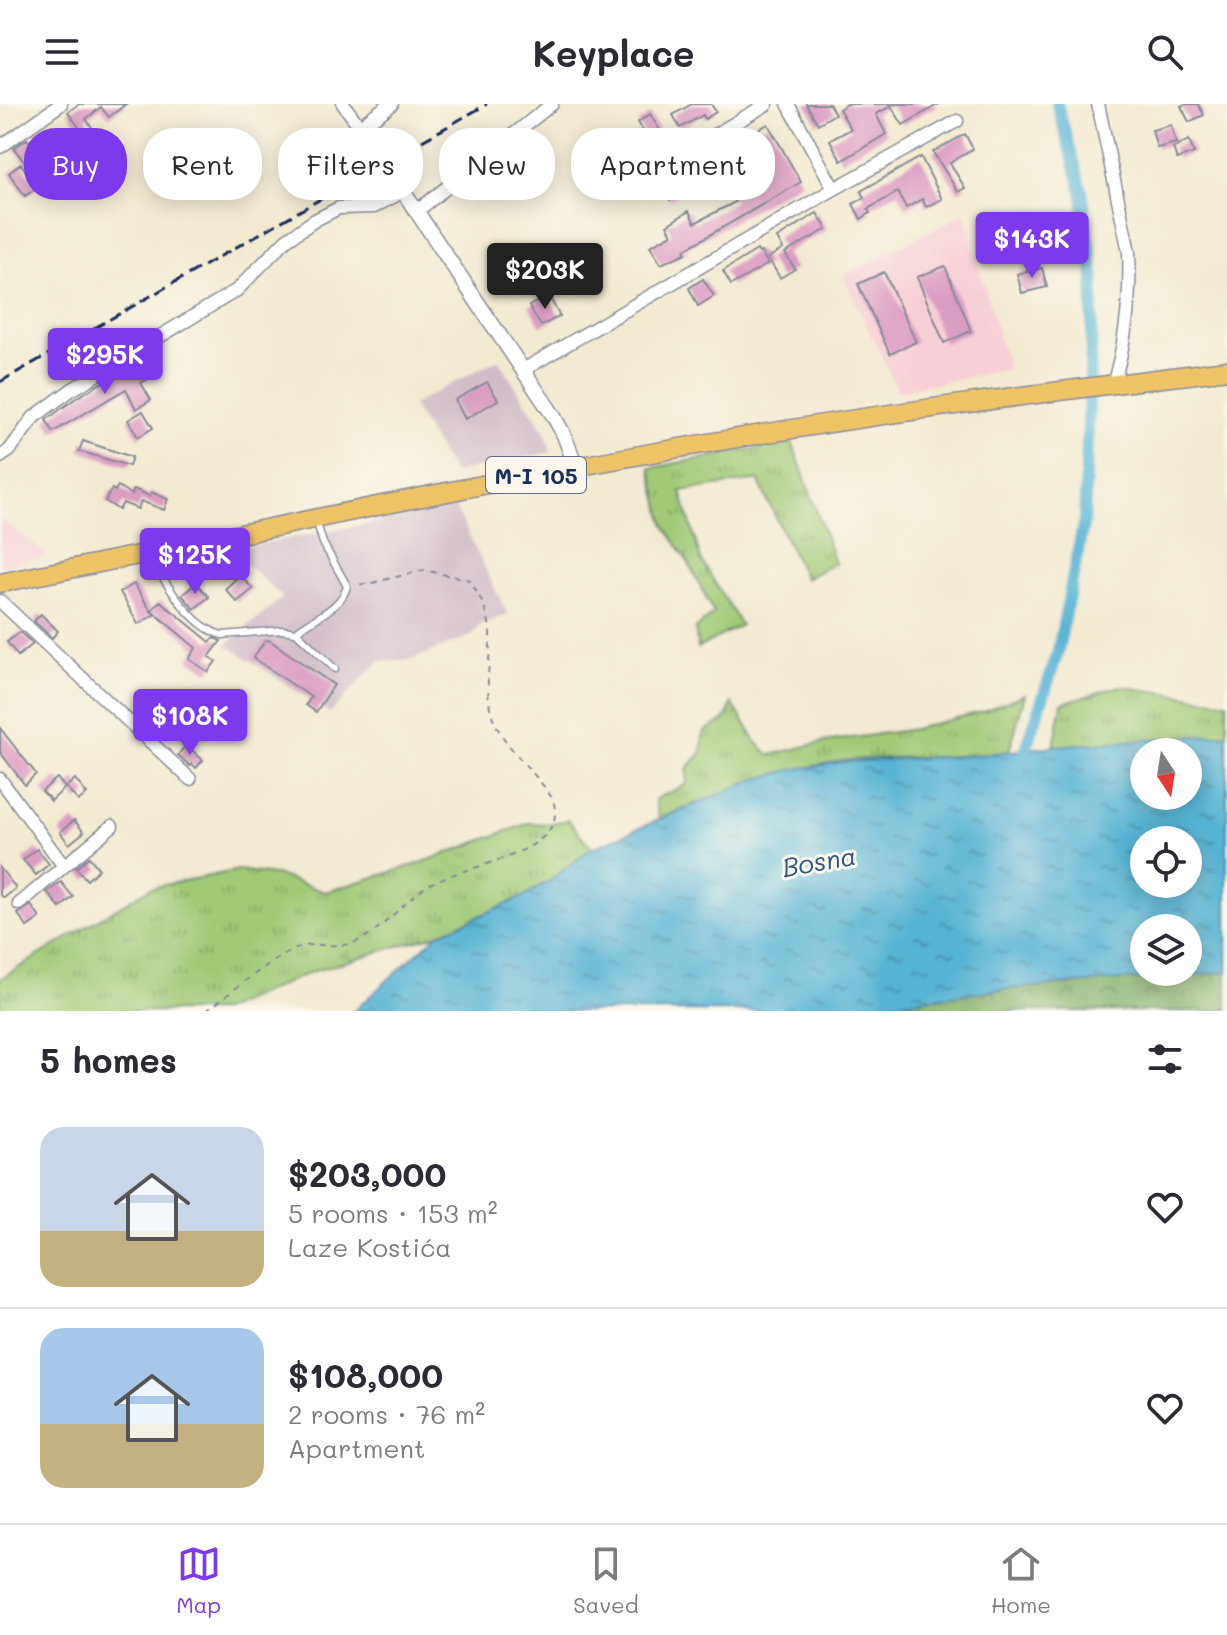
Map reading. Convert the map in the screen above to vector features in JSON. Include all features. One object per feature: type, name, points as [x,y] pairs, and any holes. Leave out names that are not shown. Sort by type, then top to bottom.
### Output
[{"type":"main road","name":"M-I 105","points":[[0,583],[576,467],[773,432],[1077,387],[1227,370]]},
{"type":"street","points":[[0,147],[61,104]]},
{"type":"street","points":[[343,104],[360,127],[391,104]]},
{"type":"street","points":[[417,211],[552,104]]},
{"type":"street","points":[[727,128],[767,104]]},
{"type":"street","points":[[788,104],[834,189]]},
{"type":"street","points":[[1098,104],[1129,252],[1130,275],[1125,345],[1108,384]]},
{"type":"street","points":[[523,370],[957,121]]},
{"type":"street","points":[[0,457],[9,451],[34,417],[71,390],[237,290],[286,240],[315,220],[339,208],[374,207],[387,200]]},
{"type":"street","points":[[410,200],[564,435],[576,467]]},
{"type":"street","points":[[0,601],[190,779]]},
{"type":"street","points":[[0,779],[63,865]]},
{"type":"street","points":[[19,904],[112,826]]},
{"type":"lane","points":[[296,632],[335,605],[345,594],[347,586],[323,543],[316,520]]},
{"type":"lane","points":[[148,554],[184,607],[215,633],[296,632],[335,669]]},
{"type":"path","points":[[206,1011],[265,966],[300,947],[341,947],[359,941],[431,883],[521,850],[540,840],[556,821],[557,809],[545,786],[494,721],[488,685],[490,629],[484,604],[470,580],[424,570],[347,586]]},
{"type":"shaded area","points":[[964,214],[1008,369],[898,391],[843,276]]},
{"type":"shaded area","points":[[498,359],[546,434],[551,452],[453,473],[412,405]]},
{"type":"shaded area","points":[[455,507],[508,615],[481,624],[473,635],[411,660],[379,661],[330,713],[226,644],[283,597],[230,550]]},
{"type":"shaded area","points":[[0,518],[48,556],[0,567]]},
{"type":"green space","points":[[792,442],[835,563],[805,579],[758,480],[681,491],[701,560],[741,625],[698,648],[695,629],[714,613],[665,526],[650,468]]},
{"type":"green space","points":[[1120,686],[1227,702],[1227,734],[1130,738],[1130,741],[1054,746],[1062,703]]},
{"type":"green space","points":[[1025,694],[1009,752],[862,759],[817,765],[748,784],[659,819],[655,799],[687,784],[687,769],[702,752],[703,732],[725,720],[732,703],[757,743],[770,755],[824,742],[914,729],[984,711]]},
{"type":"green space","points":[[568,820],[592,848],[523,897],[438,934],[311,972],[222,1011],[0,1011],[0,979],[150,888],[239,870],[280,876],[325,892],[418,864],[529,823]]},
{"type":"green space","points":[[1227,972],[1227,1011],[832,1011],[995,990],[1130,980],[1130,986],[1202,986],[1202,974]]},
{"type":"water","name":"Bosna","points":[[1227,734],[1227,972],[1202,974],[1202,914],[1130,914],[1130,980],[995,990],[832,1011],[354,1011],[438,934],[523,897],[592,848],[750,781],[790,770],[841,762],[969,756],[1130,741],[1130,810],[1202,810],[1202,738],[1169,738]]},
{"type":"building","points":[[79,104],[126,104],[109,117],[101,107],[86,119],[92,128],[78,128],[68,112]]},
{"type":"building","points":[[692,104],[711,104],[716,112],[705,119],[703,115],[680,128],[673,115]]},
{"type":"building","points":[[806,104],[829,104],[835,114],[818,124]]},
{"type":"building","points":[[847,104],[939,104],[903,125],[891,106],[876,114],[886,134],[841,161],[830,140],[851,129],[839,109]]},
{"type":"building","points":[[1198,104],[1204,115],[1189,122],[1181,106]]},
{"type":"building","points":[[650,114],[658,128],[641,128],[638,122]]},
{"type":"building","points":[[1171,125],[1176,143],[1157,148],[1152,130]]},
{"type":"building","points":[[965,134],[973,149],[950,163],[965,188],[958,192],[933,152]]},
{"type":"building","points":[[775,136],[801,182],[775,197]]},
{"type":"building","points":[[1189,140],[1194,153],[1177,159],[1173,148]]},
{"type":"building","points":[[24,141],[24,162],[14,148]]},
{"type":"building","points":[[921,157],[942,199],[926,207],[922,199],[906,208],[898,192],[868,209],[870,213],[861,219],[853,204],[864,198],[861,191]]},
{"type":"building","points":[[21,164],[24,168],[24,195],[9,173]]},
{"type":"building","points":[[770,200],[684,250],[686,253],[661,264],[650,246],[672,234],[667,225],[689,211],[695,223],[735,202]]},
{"type":"building","points":[[817,213],[827,229],[785,253],[795,269],[780,278],[768,258],[783,249],[777,238]]},
{"type":"building","points":[[757,250],[768,264],[731,285],[723,271]]},
{"type":"building","points":[[945,266],[971,331],[944,343],[917,277]]},
{"type":"building","points":[[1042,268],[1047,287],[1022,293],[1017,274]]},
{"type":"building","points":[[884,272],[916,342],[890,354],[858,284]]},
{"type":"building","points":[[703,279],[714,296],[698,306],[689,288]]},
{"type":"building","points":[[548,295],[560,316],[541,326],[529,306]]},
{"type":"building","points":[[139,361],[149,378],[141,383],[151,400],[136,409],[126,389],[53,432],[46,420],[76,398]]},
{"type":"building","points":[[487,382],[498,400],[465,419],[455,400]]},
{"type":"building","points":[[143,411],[153,428],[138,437],[128,420]]},
{"type":"building","points":[[83,441],[132,457],[129,466],[79,451]]},
{"type":"building","points":[[118,486],[132,495],[134,489],[168,499],[164,510],[141,501],[138,509],[123,503],[119,510],[105,501],[112,489],[115,491]]},
{"type":"building","points":[[240,575],[253,589],[237,602],[225,589]]},
{"type":"building","points":[[196,583],[209,597],[194,609],[182,595]]},
{"type":"building","points":[[134,584],[151,611],[160,601],[210,642],[214,638],[221,641],[209,657],[216,661],[208,672],[189,659],[196,648],[152,611],[154,615],[138,624],[120,592]]},
{"type":"building","points":[[41,614],[58,631],[52,638],[34,621]]},
{"type":"building","points":[[20,632],[33,644],[18,656],[7,642]]},
{"type":"building","points":[[269,640],[334,685],[316,712],[306,705],[311,697],[253,658]]},
{"type":"building","points":[[0,728],[36,774],[25,785],[0,752]]},
{"type":"building","points":[[186,745],[203,760],[196,768],[178,755]]},
{"type":"building","points":[[57,778],[65,788],[51,801],[42,791]]},
{"type":"building","points":[[75,779],[87,794],[78,801],[66,787]]},
{"type":"building","points":[[74,820],[84,832],[69,844],[60,832]]},
{"type":"building","points":[[37,849],[49,864],[36,875],[23,860]]},
{"type":"building","points":[[89,857],[99,869],[87,880],[76,868]]},
{"type":"building","points":[[0,868],[16,888],[4,898],[0,894]]},
{"type":"building","points":[[61,882],[73,897],[60,908],[47,892]]},
{"type":"building","points":[[31,905],[40,918],[27,927],[18,914]]},
{"type":"waterway","points":[[1021,764],[1057,655],[1084,521],[1094,277],[1082,191],[1057,104]]},
{"type":"railway","points":[[0,382],[487,104]]}]
